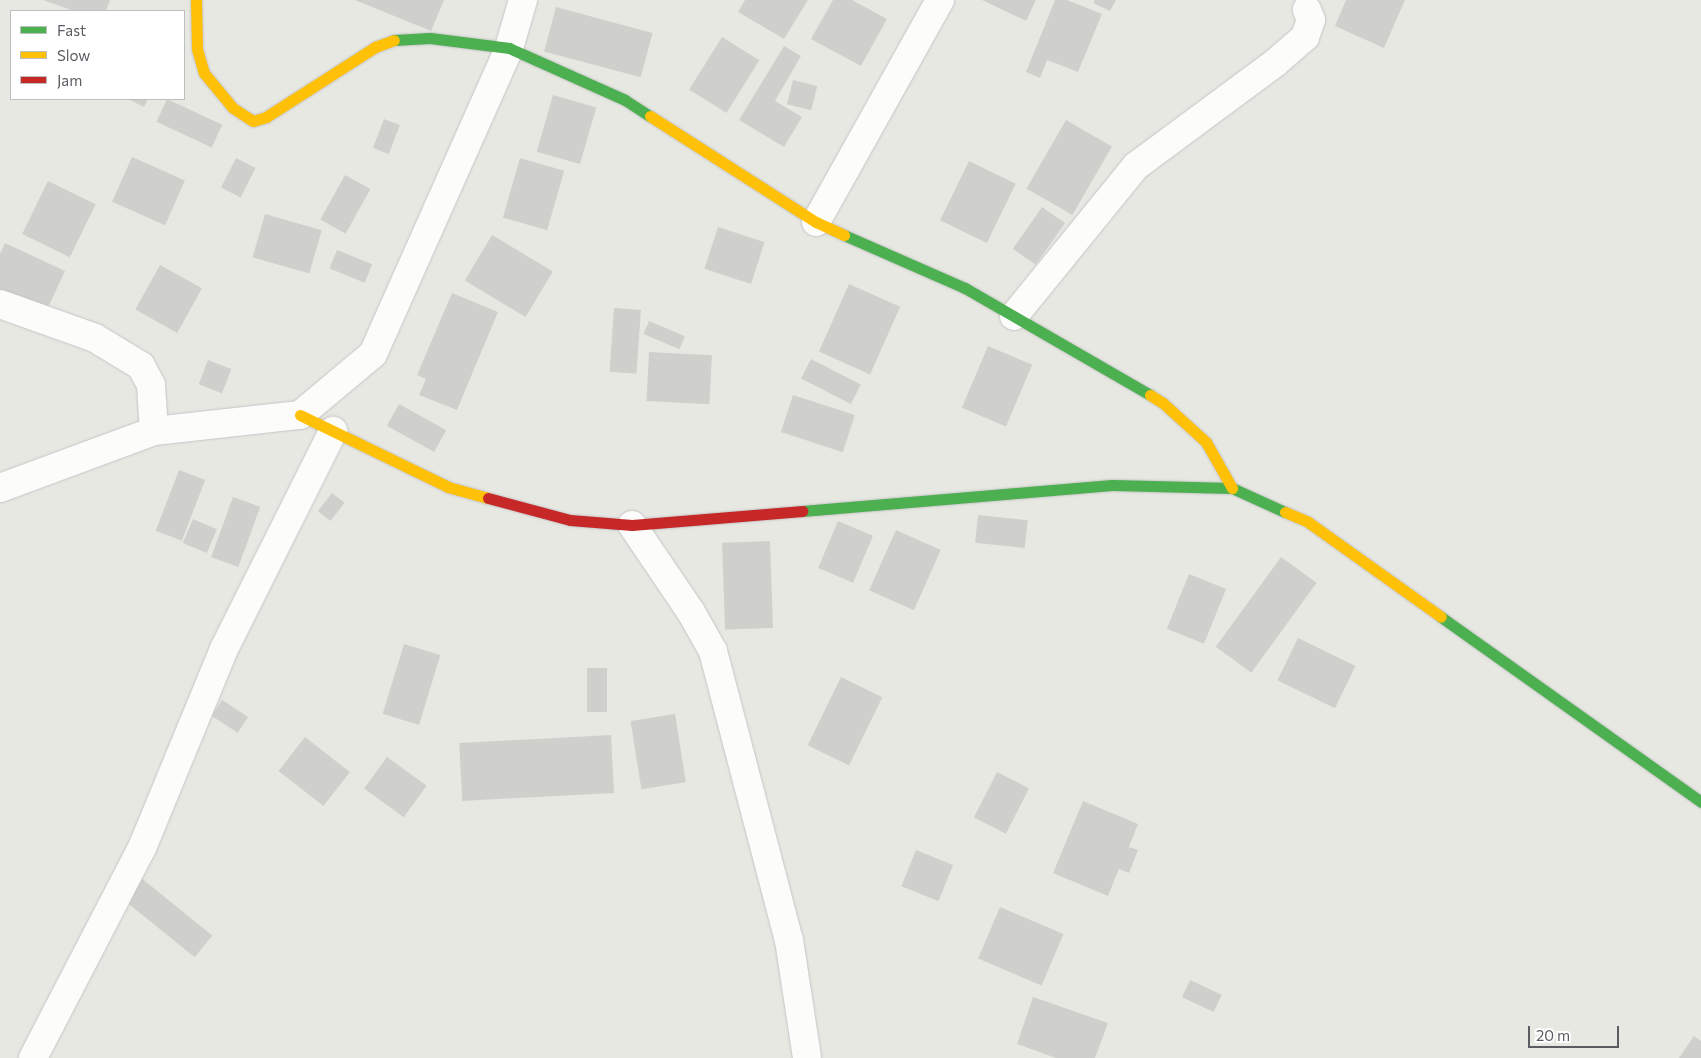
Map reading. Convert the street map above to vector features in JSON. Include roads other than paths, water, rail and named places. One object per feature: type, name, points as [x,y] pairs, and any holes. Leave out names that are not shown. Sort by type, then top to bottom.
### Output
[{"type":"street","points":[[196,0],[198,49],[204,73],[233,108],[253,121],[266,118],[375,48],[402,38],[430,38],[509,48],[625,100],[816,222],[965,288],[1163,402],[1206,442],[1232,488]]},
{"type":"street","points":[[300,415],[373,354],[509,48],[522,0]]},
{"type":"street","points":[[816,222],[940,0]]},
{"type":"street","points":[[1014,316],[1119,182],[1136,166],[1305,37],[1311,20],[1307,10]]},
{"type":"street","points":[[0,304],[94,338],[142,366],[151,385],[154,432]]},
{"type":"street","points":[[0,488],[154,432],[300,415],[448,487],[570,520],[632,525],[1112,485],[1232,488],[1308,522],[1701,802]]},
{"type":"street","points":[[33,1058],[142,848],[224,649],[333,431]]},
{"type":"street","points":[[632,525],[691,612],[713,651],[789,940],[806,1058]]}]
